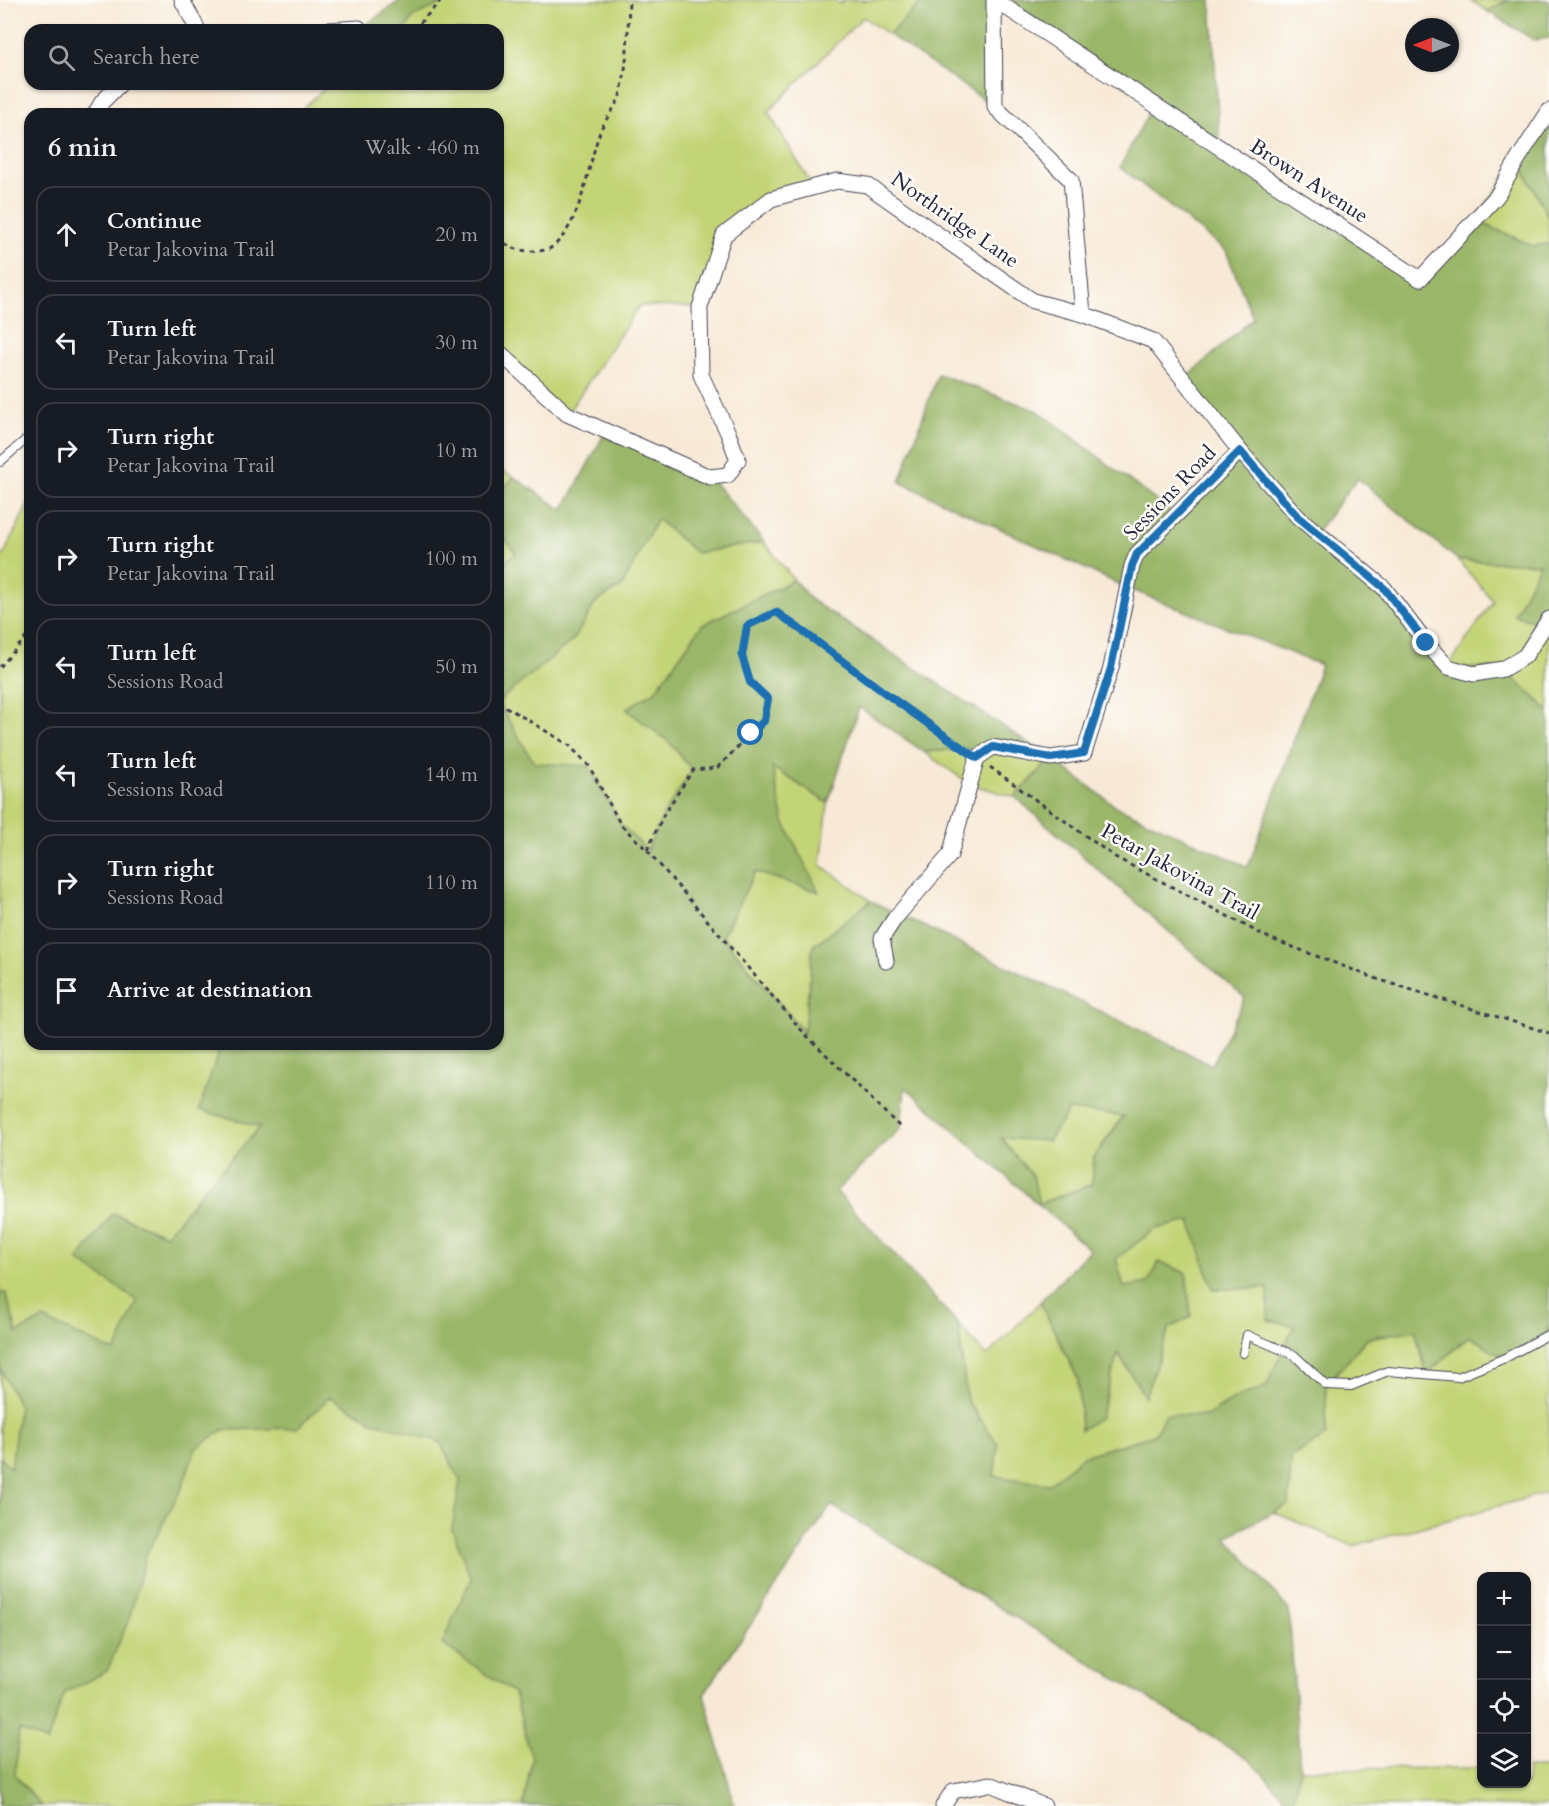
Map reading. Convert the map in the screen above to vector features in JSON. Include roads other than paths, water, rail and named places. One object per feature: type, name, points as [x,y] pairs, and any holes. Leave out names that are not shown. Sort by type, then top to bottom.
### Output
[{"type":"street","points":[[182,0],[195,24]]},
{"type":"street","name":"Brown Avenue","points":[[995,0],[1420,279],[1497,196],[1549,111]]},
{"type":"street","name":"Brown Avenue","points":[[995,0],[995,107],[1071,180],[1083,314]]},
{"type":"street","points":[[98,108],[114,90]]},
{"type":"street","name":"Northridge Lane","points":[[504,356],[567,414],[710,477],[728,475],[738,460],[701,375],[700,307],[724,235],[771,199],[837,181],[867,185],[1034,301],[1083,314],[1153,341],[1240,451]]},
{"type":"street","name":"Sessions Road","points":[[886,961],[882,938],[895,918],[950,855],[977,758],[993,747],[1051,758],[1084,753],[1111,668],[1132,566],[1137,554],[1240,451],[1298,517],[1384,588],[1426,643],[1448,667],[1474,674],[1503,669],[1525,656],[1549,619]]},
{"type":"street","points":[[943,1806],[953,1791],[990,1784],[1044,1806]]},
{"type":"lane","points":[[0,462],[24,441]]},
{"type":"lane","points":[[1243,1353],[1247,1335],[1294,1355],[1326,1385],[1352,1386],[1388,1371],[1458,1377],[1505,1358],[1549,1334]]}]
